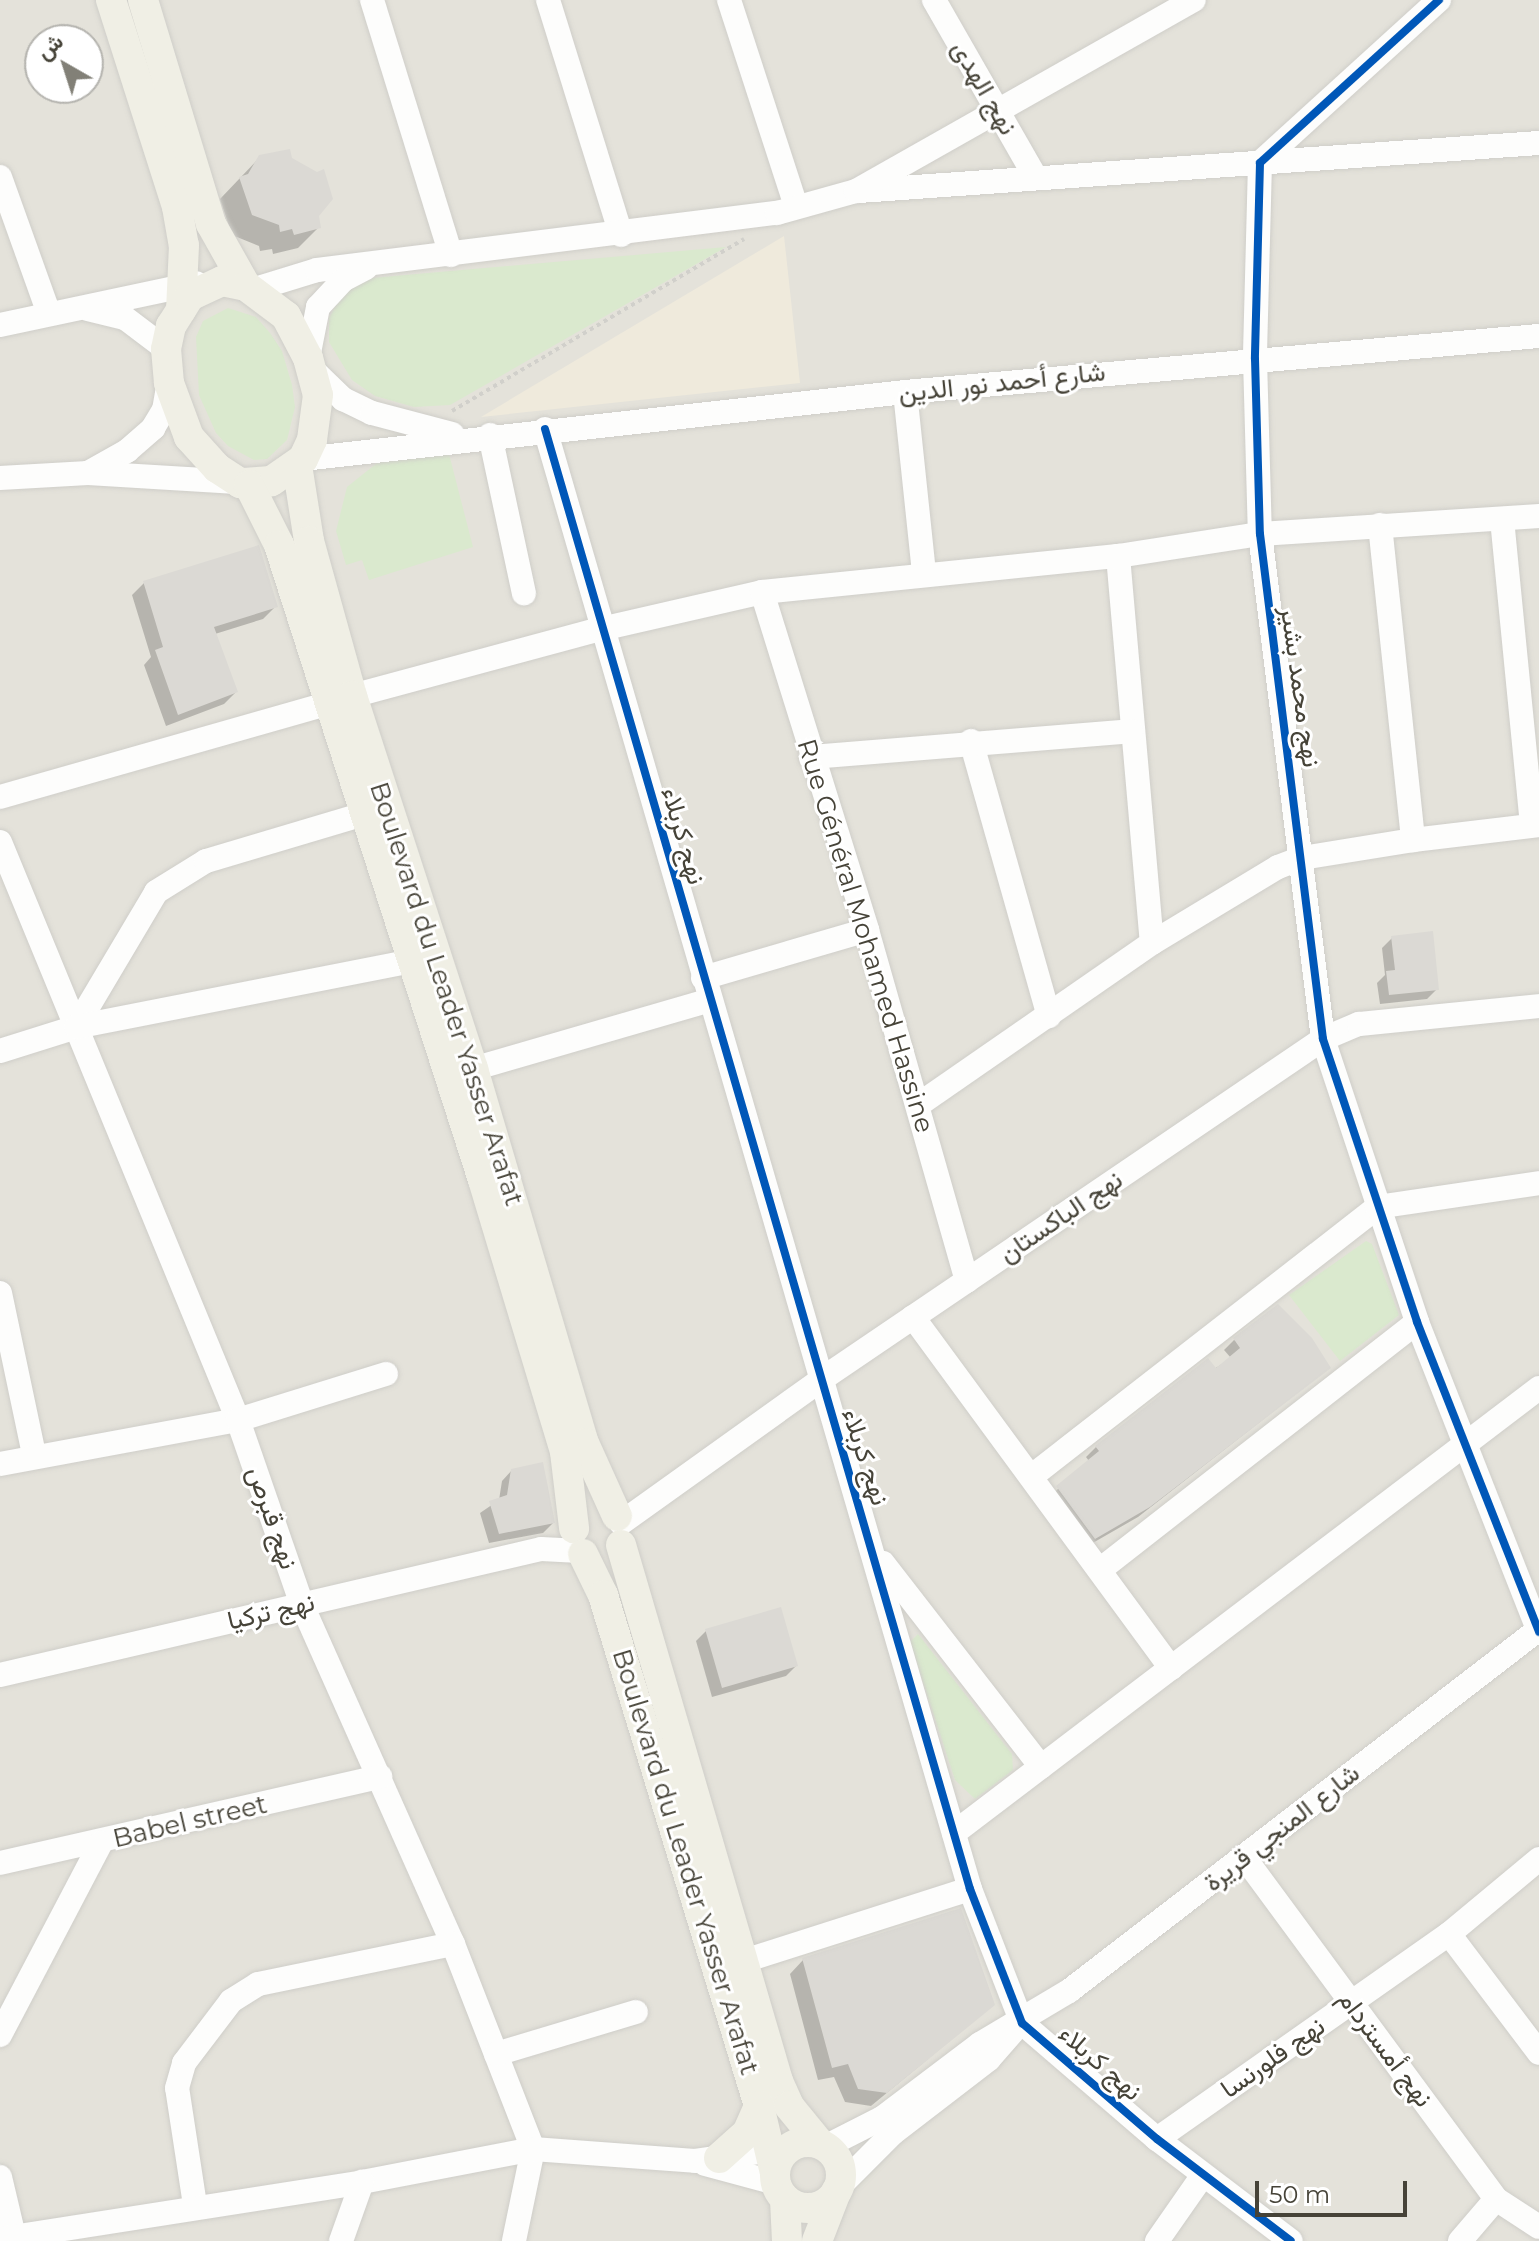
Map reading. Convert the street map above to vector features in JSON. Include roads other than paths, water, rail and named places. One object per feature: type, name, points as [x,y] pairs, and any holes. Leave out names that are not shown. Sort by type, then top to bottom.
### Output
[{"type":"main road","points":[[111,0],[177,207],[184,245],[181,297],[166,349],[169,383],[189,437],[217,468],[245,484],[271,481],[300,462],[317,417],[310,363],[286,316],[240,286],[211,224],[143,0]]},
{"type":"main road","points":[[181,297],[240,286]]},
{"type":"main road","name":"Boulevard du Leader Yasser Arafat","points":[[300,462],[309,541],[364,814],[565,1452],[578,1541],[603,1595],[779,2171],[787,2241]]},
{"type":"main road","name":"Boulevard du Leader Yasser Arafat","points":[[245,484],[279,545],[340,699],[473,1069],[584,1443],[619,1528],[784,2094],[837,2160],[837,2190]]},
{"type":"main road","points":[[596,1509],[619,1528],[608,1557],[578,1541],[582,1515],[596,1509]]},
{"type":"main road","points":[[707,2159],[747,2133],[759,2106]]},
{"type":"main road","points":[[823,2145],[779,2171],[812,2207],[837,2190]]},
{"type":"main road","points":[[817,2241],[837,2190]]},
{"type":"street","points":[[372,0],[451,255]]},
{"type":"street","points":[[548,0],[621,235]]},
{"type":"street","points":[[729,0],[787,210]]},
{"type":"street","name":"نهج الهدى","points":[[934,0],[1035,176]]},
{"type":"street","points":[[856,191],[1194,0]]},
{"type":"street","points":[[1260,163],[1439,0]]},
{"type":"street","points":[[240,286],[379,261],[621,235],[787,210],[856,191],[1035,176],[1539,143]]},
{"type":"street","name":"نهج محمد بشير","points":[[1260,163],[1255,359],[1260,534],[1323,1039],[1417,1322],[1539,1630]]},
{"type":"street","points":[[0,177],[49,314]]},
{"type":"street","points":[[310,363],[318,307],[343,280],[379,261]]},
{"type":"street","points":[[0,325],[74,308],[181,297]]},
{"type":"street","points":[[74,308],[106,309],[166,349]]},
{"type":"street","name":"شارع أحمد نور الدين","points":[[300,462],[478,436],[905,392],[1539,336]]},
{"type":"street","name":"شارع أحمد نور الدين","points":[[310,363],[343,399],[425,427],[478,436]]},
{"type":"street","points":[[88,473],[127,451],[153,428],[164,410],[169,383]]},
{"type":"street","points":[[905,392],[924,574]]},
{"type":"street","name":"نهج كربلاء","points":[[545,429],[819,1381],[876,1554],[970,1889],[1022,2023],[1157,2139],[1291,2241]]},
{"type":"street","points":[[478,436],[524,593]]},
{"type":"street","points":[[0,478],[88,473],[245,484]]},
{"type":"street","points":[[0,797],[340,699],[601,629],[762,592],[1118,556],[1260,534],[1539,516]]},
{"type":"street","points":[[918,1105],[1152,943],[1302,858],[1536,825],[1502,519]]},
{"type":"street","points":[[1380,525],[1413,840]]},
{"type":"street","points":[[1118,556],[1152,943]]},
{"type":"street","name":"Rue Général Mohamed Hassine","points":[[762,592],[867,930],[967,1281]]},
{"type":"street","points":[[811,757],[971,741],[1131,731]]},
{"type":"street","points":[[971,741],[1049,1016]]},
{"type":"street","points":[[76,1027],[156,892],[206,861],[364,814]]},
{"type":"street","name":"نهج قبرص","points":[[0,842],[238,1420],[302,1605],[453,1944],[533,2149]]},
{"type":"street","points":[[473,1069],[867,930]]},
{"type":"street","points":[[0,1051],[76,1027],[411,961]]},
{"type":"street","name":"نهج الباكستان","points":[[619,1528],[819,1381],[1323,1039],[1359,1024],[1539,1006]]},
{"type":"street","points":[[1032,1476],[1377,1207],[1539,1183]]},
{"type":"street","points":[[0,1293],[34,1455]]},
{"type":"street","points":[[913,1317],[1171,1668]]},
{"type":"street","points":[[1101,1569],[1417,1322]]},
{"type":"street","points":[[0,1464],[34,1455],[238,1420],[386,1374]]},
{"type":"street","points":[[954,1833],[1539,1388]]},
{"type":"street","name":"نهج تركيا","points":[[0,1675],[578,1541]]},
{"type":"street","points":[[876,1554],[1041,1767]]},
{"type":"street","name":"شارع المنجي قريرة","points":[[823,2145],[882,2118],[980,2044],[1022,2023],[1539,1630]]},
{"type":"street","name":"Babel street","points":[[0,1863],[101,1843],[380,1777]]},
{"type":"street","points":[[0,2035],[101,1843]]},
{"type":"street","name":"نهج أمستردام","points":[[1244,1857],[1496,2199],[1539,2227]]},
{"type":"street","name":"نهج فلورنسا","points":[[1157,2139],[1449,1934],[1539,1859]]},
{"type":"street","points":[[744,1961],[970,1889]]},
{"type":"street","points":[[1449,1934],[1539,2053]]},
{"type":"street","points":[[195,2205],[177,2088],[184,2063],[231,2001],[258,1984],[453,1944]]},
{"type":"street","points":[[496,2054],[636,2012]]},
{"type":"street","name":"شارع المنجي قريرة","points":[[837,2190],[893,2133],[989,2059],[1022,2023]]},
{"type":"street","points":[[514,2241],[533,2149]]},
{"type":"street","points":[[0,2177],[7,2238],[195,2205],[362,2182],[533,2149],[707,2159],[779,2171]]},
{"type":"street","points":[[707,2159],[779,2171]]},
{"type":"street","points":[[1157,2241],[1203,2175]]},
{"type":"street","points":[[341,2241],[362,2182]]},
{"type":"street","points":[[1460,2241],[1496,2199]]}]
